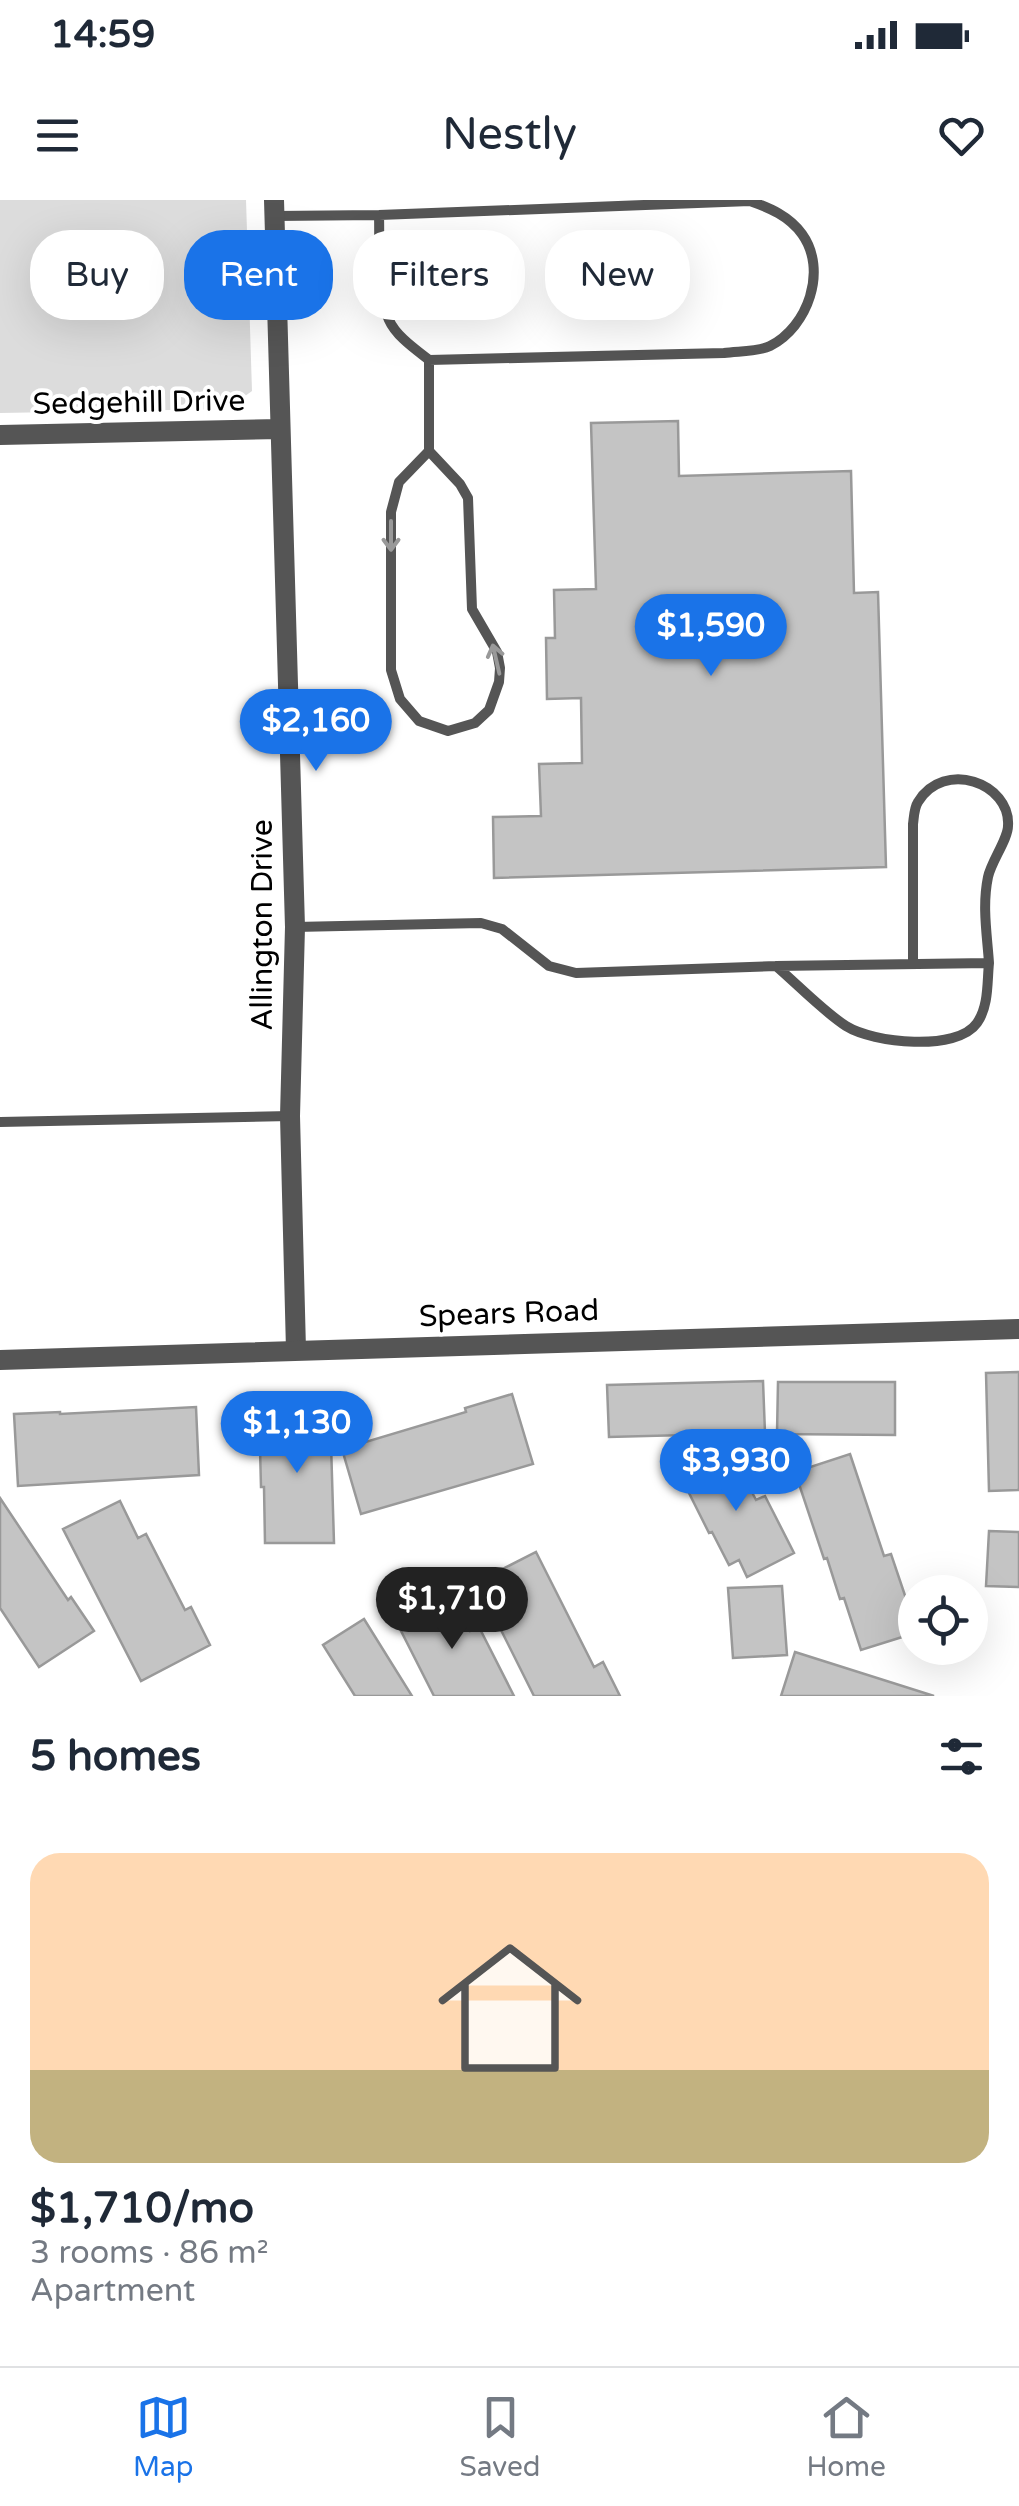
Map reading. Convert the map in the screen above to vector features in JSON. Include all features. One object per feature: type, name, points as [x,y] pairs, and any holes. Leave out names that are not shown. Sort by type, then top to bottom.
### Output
[{"type":"street","name":"Allington Drive","points":[[274,208],[296,927],[290,1116],[296,1350]]},
{"type":"street","name":"Sedgehill Drive","points":[[0,435],[280,429]]},
{"type":"street","name":"Spears Road","points":[[0,1360],[1019,1328]]},
{"type":"lane","points":[[274,208],[379,214],[750,201],[788,219],[804,236],[813,263],[812,296],[797,326],[768,347],[724,352],[429,360],[389,321],[380,282],[379,214]]},
{"type":"lane","points":[[429,360],[429,451],[468,498],[472,609],[497,652],[500,668],[489,710],[475,723],[448,730],[419,721],[400,699],[391,670],[391,512],[399,482],[429,451]]},
{"type":"lane","points":[[776,966],[846,1026],[870,1037],[930,1040],[958,1036],[975,1026],[984,1009],[989,963],[984,910],[988,875],[1008,827],[1003,804],[981,784],[959,777],[935,784],[916,804],[913,964]]},
{"type":"lane","points":[[296,927],[481,922],[502,929],[549,966],[576,973],[989,963]]},
{"type":"lane","points":[[0,1122],[290,1116]]},
{"type":"shaded area","points":[[0,200],[246,200],[247,230],[184,230],[184,320],[250,320],[252,391],[227,409],[0,413]]},
{"type":"building","points":[[678,421],[679,476],[851,471],[854,593],[878,592],[886,867],[494,878],[493,817],[541,816],[539,764],[582,763],[581,698],[547,699],[546,638],[555,638],[554,590],[596,589],[591,423]]},
{"type":"building","points":[[1019,1372],[1019,1490],[989,1491],[986,1373]]},
{"type":"building","points":[[763,1381],[765,1433],[609,1437],[607,1385]]},
{"type":"building","points":[[778,1382],[895,1382],[895,1435],[777,1434]]},
{"type":"building","points":[[512,1394],[533,1464],[361,1514],[342,1449]]},
{"type":"building","points":[[196,1407],[199,1475],[18,1486],[14,1414]]},
{"type":"building","points":[[259,1410],[330,1410],[334,1543],[265,1543]]},
{"type":"building","points":[[729,1448],[756,1500],[765,1496],[794,1553],[747,1577],[739,1560],[729,1565],[679,1473]]},
{"type":"building","points":[[850,1454],[884,1556],[891,1554],[898,1575],[898,1638],[861,1650],[844,1598],[840,1599],[827,1558],[824,1559],[795,1472]]},
{"type":"building","points":[[0,1498],[68,1600],[71,1597],[94,1631],[39,1667],[0,1608]]},
{"type":"building","points":[[120,1501],[138,1538],[146,1534],[185,1610],[191,1607],[210,1645],[141,1681],[63,1529]]},
{"type":"building","points":[[989,1531],[1019,1532],[1019,1587],[988,1586]]},
{"type":"building","points":[[536,1552],[594,1667],[603,1662],[620,1696],[534,1696],[477,1582]]},
{"type":"building","points":[[782,1586],[787,1655],[733,1658],[728,1588]]},
{"type":"building","points":[[451,1593],[470,1631],[479,1627],[514,1696],[434,1696],[396,1621]]},
{"type":"building","points":[[364,1619],[412,1696],[355,1696],[323,1645]]},
{"type":"building","points":[[795,1652],[934,1696],[781,1696]]}]
